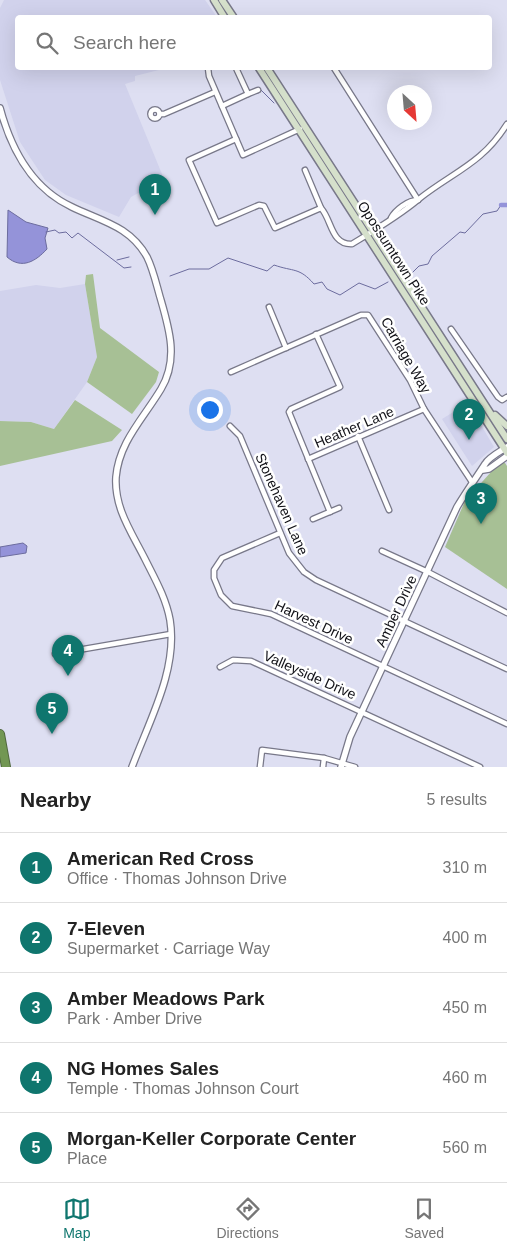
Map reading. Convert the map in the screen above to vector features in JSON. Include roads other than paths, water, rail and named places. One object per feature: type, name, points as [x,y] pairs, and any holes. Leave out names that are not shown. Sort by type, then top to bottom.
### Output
[{"type":"highway","points":[[0,734],[6,767]]},
{"type":"main road","points":[[214,0],[223,15]]},
{"type":"main road","points":[[222,0],[232,15]]},
{"type":"main road","name":"Opossumtown Pike","points":[[260,70],[374,230],[507,440]]},
{"type":"main road","name":"Opossumtown Pike","points":[[268,70],[367,234],[506,451]]},
{"type":"main road","points":[[486,407],[507,426]]},
{"type":"street","points":[[209,70],[215,92],[243,155],[302,127]]},
{"type":"street","points":[[237,70],[248,94]]},
{"type":"street","points":[[335,70],[418,200]]},
{"type":"street","points":[[222,106],[258,90]]},
{"type":"street","points":[[161,114],[215,92]]},
{"type":"street","points":[[0,108],[13,146],[34,179],[61,201],[112,223],[129,234],[141,248],[152,268],[170,334],[171,359],[164,384],[122,449],[116,487],[121,510],[166,604],[171,634],[168,666],[132,767]]},
{"type":"street","points":[[305,170],[321,208],[341,242],[352,244],[391,218],[393,213],[403,206],[418,200],[479,158],[507,124]]},
{"type":"street","points":[[236,139],[189,160],[218,223],[259,204],[264,206],[275,228],[321,208]]},
{"type":"street","points":[[268,307],[286,348]]},
{"type":"street","name":"Carriage Way","points":[[231,372],[361,315],[368,315],[410,380],[424,409],[472,482]]},
{"type":"street","points":[[451,330],[498,398],[504,398]]},
{"type":"street","name":"Heather Lane","points":[[316,334],[340,387],[290,410],[308,459],[424,409]]},
{"type":"street","name":"Stonehaven Lane","points":[[230,426],[240,436],[280,533],[292,558],[304,572],[316,580],[507,669]]},
{"type":"street","points":[[358,436],[389,510]]},
{"type":"street","name":"Amber Drive","points":[[342,765],[345,748],[457,507],[472,482],[483,470],[485,464],[506,451]]},
{"type":"street","points":[[308,459],[330,512]]},
{"type":"street","points":[[313,519],[339,508]]},
{"type":"street","name":"Harvest Drive","points":[[280,533],[231,553],[217,563],[214,570],[214,578],[225,600],[232,606],[271,614],[383,667]]},
{"type":"street","points":[[382,551],[428,572],[507,613]]},
{"type":"street","points":[[54,654],[171,634]]},
{"type":"street","name":"Valleyside Drive","points":[[220,667],[233,660],[251,661],[363,711],[480,767]]},
{"type":"street","points":[[383,667],[507,724]]},
{"type":"street","points":[[260,767],[262,750],[324,758],[342,765],[355,767]]},
{"type":"street","points":[[323,767],[324,758]]},
{"type":"water","points":[[8,210],[26,222],[48,228],[45,238],[47,249],[33,260],[18,263],[7,257]]},
{"type":"water","points":[[23,543],[27,546],[26,553],[0,557],[0,547]]},
{"type":"waterway","points":[[261,90],[274,103]]},
{"type":"waterway","points":[[410,275],[419,266],[428,264],[432,256],[460,232],[465,233],[483,214],[497,211],[501,205]]},
{"type":"waterway","points":[[501,205],[507,205]]},
{"type":"waterway","points":[[46,232],[55,230],[59,233],[66,232],[72,238],[78,233],[124,268],[131,267]]},
{"type":"waterway","points":[[117,260],[129,257]]},
{"type":"waterway","points":[[170,276],[189,269],[209,269],[228,258],[267,271],[274,265],[300,272],[314,284],[322,282],[327,289],[340,295],[359,283],[375,289],[388,282]]},
{"type":"place","name":"American Red Cross","points":[[155,215]]},
{"type":"place","name":"7-Eleven","points":[[469,440]]},
{"type":"place","name":"Amber Meadows Park","points":[[481,524]]},
{"type":"place","name":"NG Homes Sales","points":[[68,676]]},
{"type":"place","name":"Morgan-Keller Corporate Center","points":[[52,734]]}]
